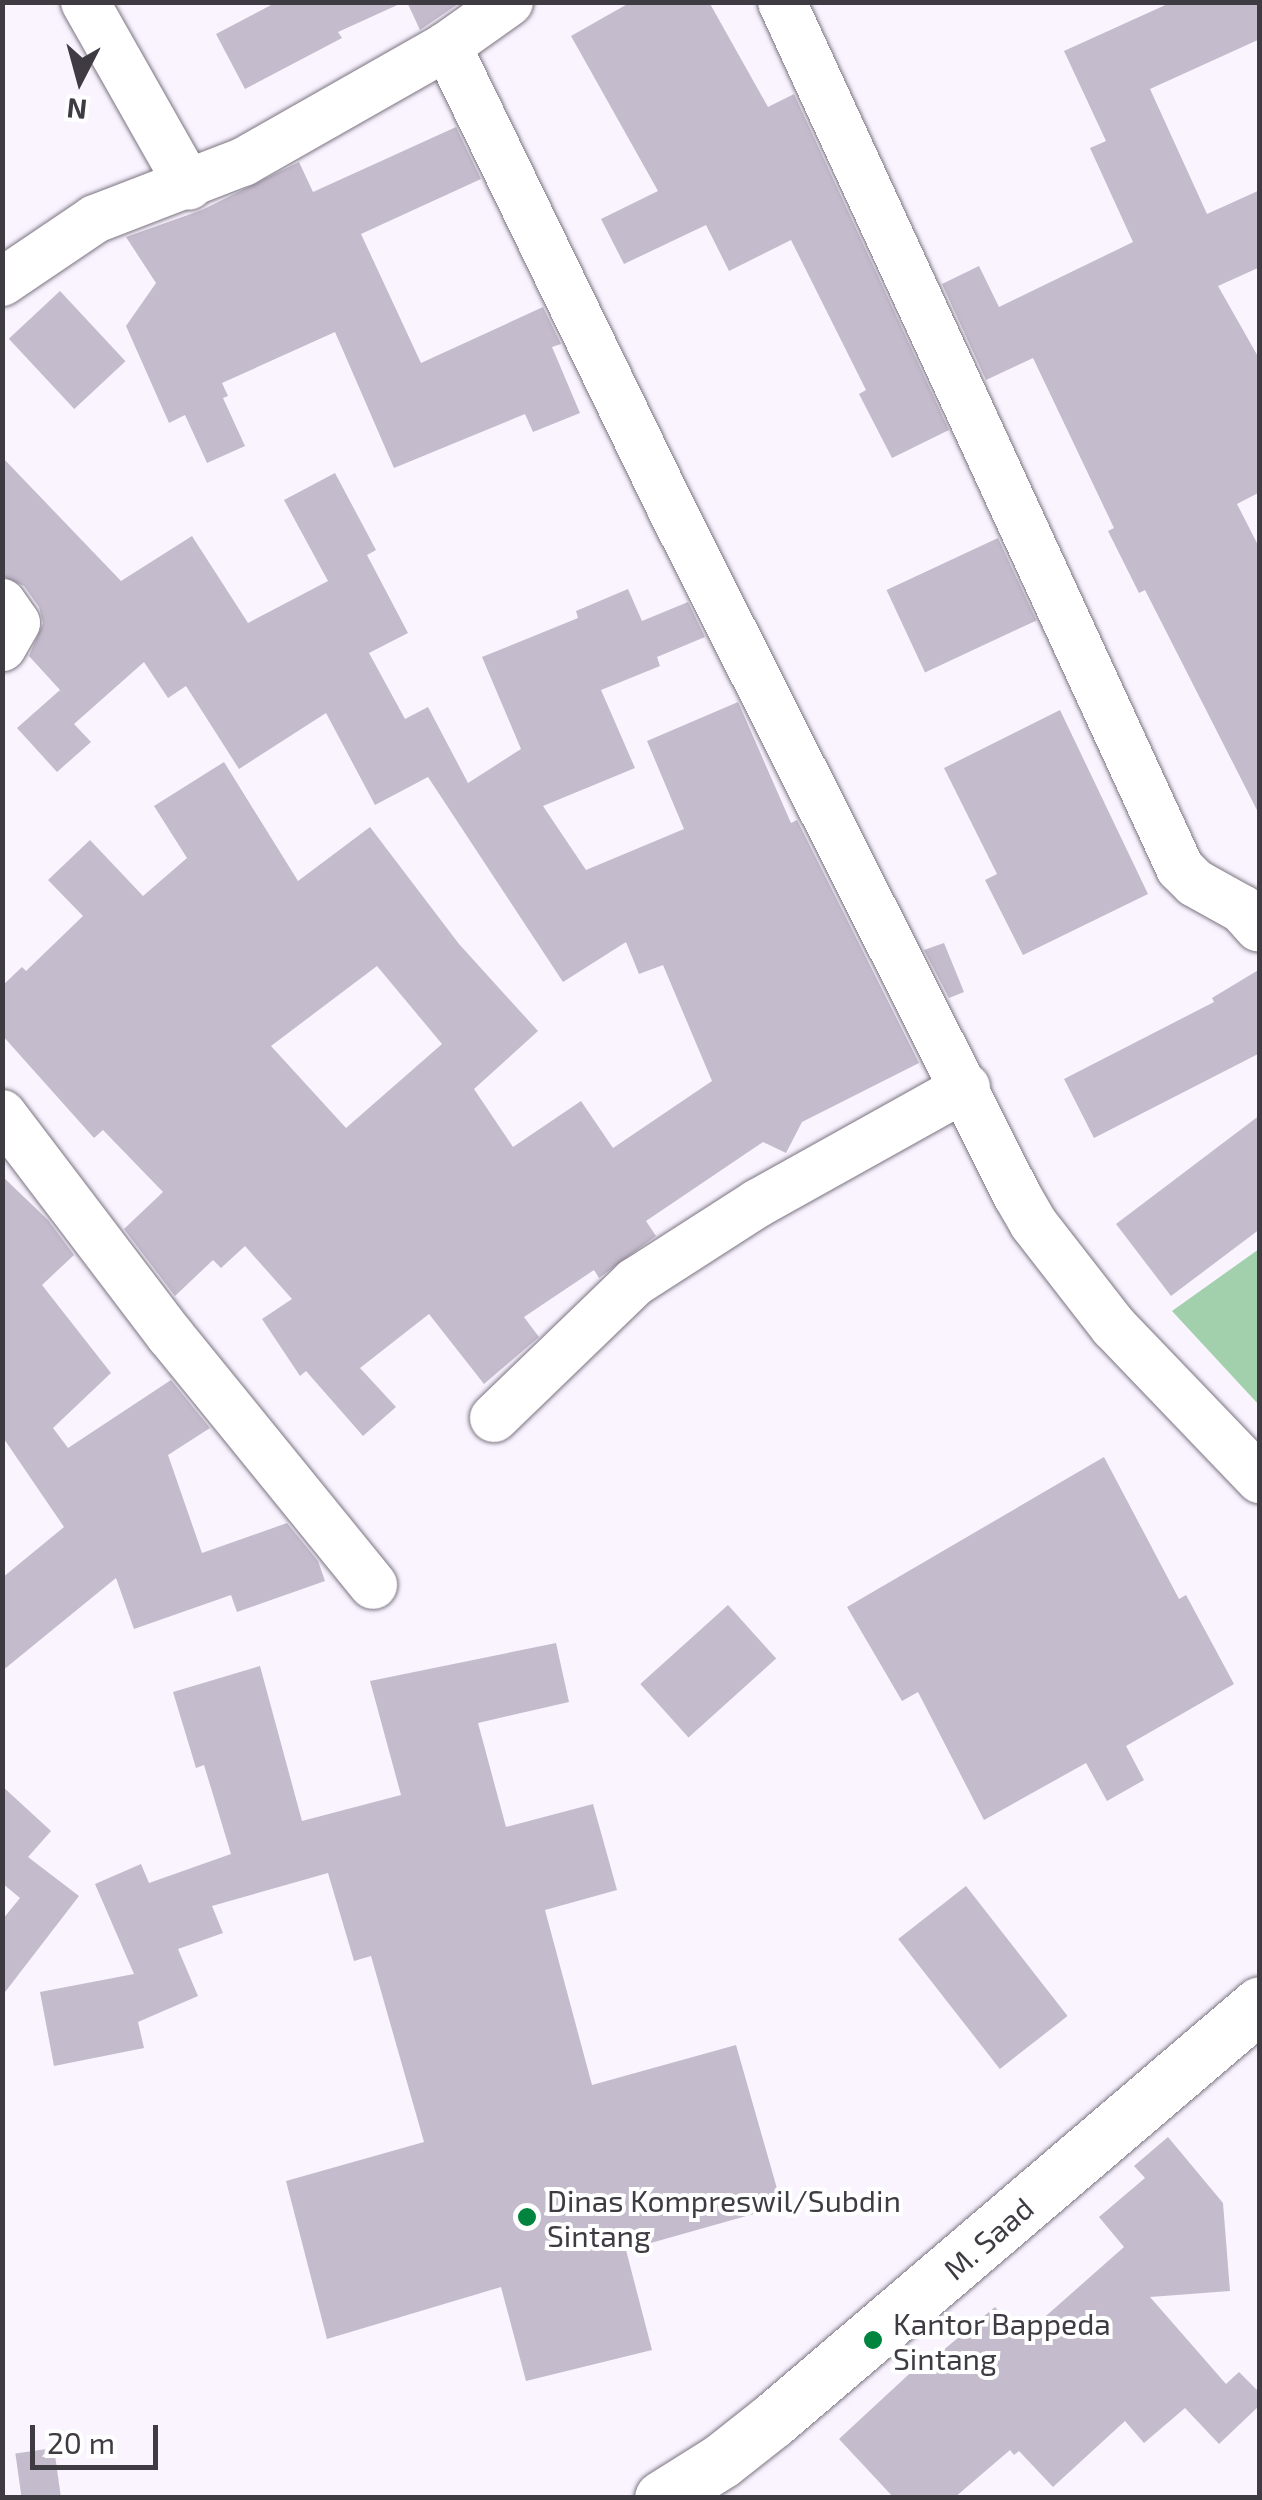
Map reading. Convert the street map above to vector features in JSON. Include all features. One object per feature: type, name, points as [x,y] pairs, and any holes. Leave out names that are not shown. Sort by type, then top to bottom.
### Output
[{"type":"street","points":[[85,2],[190,186]]},
{"type":"street","points":[[2,282],[94,219],[190,186],[242,162],[447,46],[509,2]]},
{"type":"street","points":[[782,2],[1180,868],[1194,882],[1242,910],[1259,928]]},
{"type":"street","points":[[447,46],[801,769],[966,1087],[1017,1195],[1071,1275],[1114,1327],[1260,1479]]},
{"type":"street","points":[[2,603],[16,624],[2,647]]},
{"type":"street","points":[[494,1418],[635,1282],[758,1203],[966,1087]]},
{"type":"street","points":[[2,1114],[170,1334],[373,1585]]},
{"type":"street","name":"M. Saad","points":[[662,2498],[773,2420],[1260,2004]]},
{"type":"green space","points":[[1259,1249],[1259,1405],[1172,1311]]},
{"type":"building","points":[[277,2],[404,2],[338,32],[342,38],[245,89],[216,34]]},
{"type":"building","points":[[407,2],[461,2],[420,30]]},
{"type":"building","points":[[631,2],[709,2],[768,107],[794,94],[949,430],[892,458],[859,394],[866,390],[791,240],[729,271],[706,225],[624,264],[601,219],[658,191],[571,36]]},
{"type":"building","points":[[1172,2],[1260,2],[1260,39],[1150,89],[1207,214],[1260,190],[1260,267],[1218,286],[1260,360],[1260,492],[1237,504],[1260,549],[1260,816],[1145,590],[1139,593],[1108,531],[1114,528],[1033,358],[986,380],[942,284],[979,266],[999,307],[1133,242],[1090,148],[1106,141],[1064,51]]},
{"type":"building","points":[[456,127],[481,179],[361,234],[421,363],[543,307],[561,344],[552,347],[580,413],[533,432],[525,414],[394,468],[335,332],[222,383],[228,396],[223,398],[245,446],[207,463],[185,415],[169,423],[126,326],[156,283],[126,237],[202,210],[299,162],[313,192]]},
{"type":"building","points":[[60,291],[125,361],[74,409],[9,339]]},
{"type":"building","points":[[2,457],[121,581],[192,536],[248,623],[328,581],[284,500],[335,473],[376,550],[367,555],[408,633],[369,653],[405,719],[428,707],[468,783],[521,749],[482,657],[578,618],[576,611],[628,589],[642,621],[688,602],[705,637],[657,657],[660,666],[601,690],[635,768],[543,806],[586,870],[684,829],[647,741],[738,702],[791,823],[797,820],[919,1063],[802,1122],[786,1153],[763,1142],[646,1221],[656,1236],[599,1278],[594,1270],[524,1317],[539,1337],[484,1384],[429,1314],[360,1368],[396,1407],[363,1436],[306,1371],[300,1376],[262,1319],[292,1299],[245,1246],[221,1268],[213,1260],[175,1296],[124,1229],[163,1192],[103,1130],[94,1138],[2,1035],[2,986],[22,967],[26,971],[83,916],[48,880],[90,840],[143,896],[187,858],[154,806],[224,762],[298,881],[370,827],[459,944],[538,1031],[474,1089],[513,1147],[581,1101],[613,1148],[712,1081],[663,965],[639,974],[626,942],[563,982],[428,777],[375,805],[326,713],[239,769],[186,686],[168,698],[144,662],[74,724],[91,742],[57,772],[17,728],[60,690],[29,656],[43,623],[39,607],[24,586],[2,576]],"holes":[[[377,966],[442,1044],[346,1128],[271,1046]]]},
{"type":"building","points":[[998,538],[1036,620],[925,672],[887,590]]},
{"type":"building","points":[[1060,710],[1148,894],[1023,955],[985,880],[997,874],[944,768]]},
{"type":"building","points":[[944,943],[964,992],[949,998],[924,950]]},
{"type":"building","points":[[1260,969],[1260,1053],[1094,1138],[1064,1079],[1214,1002],[1212,998]]},
{"type":"building","points":[[1260,1115],[1260,1229],[1171,1296],[1116,1224]]},
{"type":"building","points":[[2,1176],[48,1220],[74,1255],[42,1285],[111,1373],[53,1428],[68,1448],[171,1380],[210,1428],[168,1455],[202,1553],[287,1523],[318,1561],[325,1581],[237,1612],[231,1595],[134,1629],[116,1578],[2,1671],[2,1578],[64,1527],[2,1436]]},
{"type":"building","points":[[1104,1457],[1179,1599],[1186,1595],[1234,1684],[1126,1746],[1144,1780],[1107,1801],[1086,1763],[984,1820],[918,1692],[902,1701],[847,1607]]},
{"type":"building","points":[[728,1605],[776,1659],[688,1737],[640,1684]]},
{"type":"building","points":[[556,1643],[569,1702],[478,1723],[506,1827],[593,1804],[617,1890],[545,1910],[592,2085],[736,2045],[782,2206],[626,2250],[652,2350],[526,2381],[501,2287],[327,2339],[286,2181],[424,2142],[371,1956],[354,1961],[328,1873],[212,1906],[223,1933],[178,1949],[198,1996],[138,2022],[144,2048],[54,2066],[40,1992],[134,1974],[95,1884],[141,1864],[149,1883],[231,1854],[204,1765],[196,1768],[173,1692],[260,1666],[302,1821],[401,1795],[370,1681]]},
{"type":"building","points":[[2,1786],[51,1831],[28,1857],[79,1896],[2,1996],[2,1920],[20,1898],[2,1883]]},
{"type":"building","points":[[966,1886],[1068,2016],[1000,2069],[898,1939]]},
{"type":"building","points":[[1168,2137],[1223,2203],[1230,2291],[1150,2297],[1226,2384],[1239,2372],[1260,2393],[1260,2405],[1219,2444],[1185,2408],[1144,2443],[1125,2421],[1053,2487],[1019,2451],[1014,2455],[1010,2450],[954,2498],[894,2498],[839,2439],[921,2363],[923,2367],[995,2307],[1021,2338],[1124,2247],[1099,2217],[1145,2178],[1134,2166]]},
{"type":"building","points":[[54,2448],[61,2498],[22,2498],[15,2453]]},
{"type":"place","name":"Dinas Kompreswil/Subdin Sintang","points":[[527,2217]]},
{"type":"place","name":"Kantor Bappeda Sintang","points":[[873,2340]]}]
